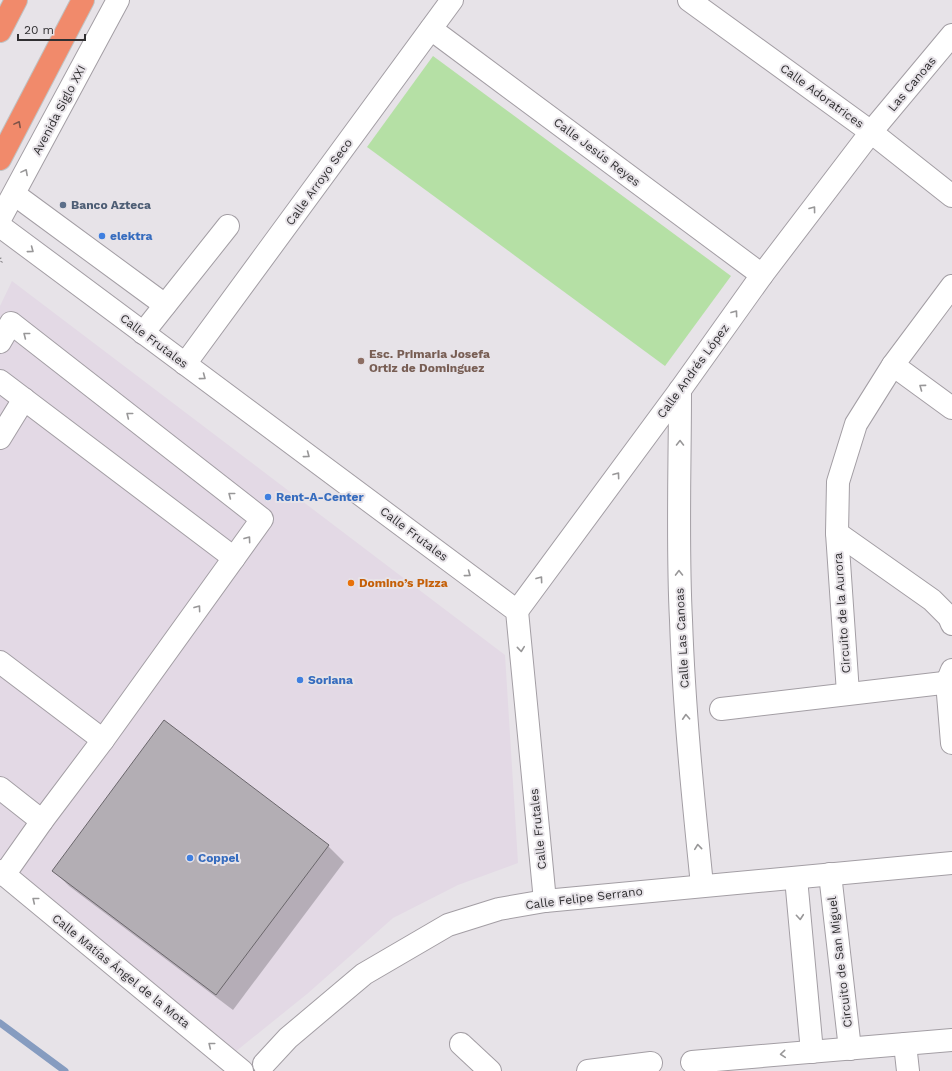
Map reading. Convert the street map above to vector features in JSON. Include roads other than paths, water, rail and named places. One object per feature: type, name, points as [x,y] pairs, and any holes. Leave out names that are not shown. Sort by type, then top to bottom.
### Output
[{"type":"highway","points":[[0,31],[16,0]]},
{"type":"highway","points":[[0,159],[83,0]]},
{"type":"street","name":"Avenida Siglo XXI","points":[[0,219],[118,0]]},
{"type":"street","name":"Calle Arroyo Seco","points":[[185,364],[452,0]]},
{"type":"street","name":"Calle Adoratrices","points":[[689,0],[872,132],[952,196]]},
{"type":"street","name":"Calle Jesús Reyes","points":[[431,29],[762,276]]},
{"type":"street","name":"Las Canoas","points":[[872,132],[952,35]]},
{"type":"street","name":"Calle Andrés López","points":[[517,611],[762,276],[872,132]]},
{"type":"street","points":[[14,194],[166,305]]},
{"type":"street","name":"Calle Frutales","points":[[0,226],[517,611],[545,901]]},
{"type":"street","points":[[143,333],[228,226]]},
{"type":"street","name":"Circuito de la Aurora","points":[[848,693],[837,533],[838,482],[856,424],[893,365],[952,286]]},
{"type":"street","points":[[0,342],[11,323],[262,519],[103,740],[2,873]]},
{"type":"street","points":[[893,365],[952,408]]},
{"type":"street","points":[[0,381],[234,558]]},
{"type":"street","name":"Calle Las Canoas","points":[[680,390],[678,520],[681,620],[687,733],[702,885]]},
{"type":"street","points":[[2,428],[24,399]]},
{"type":"street","name":"Circuito de la Aurora","points":[[837,533],[932,600],[949,617],[952,624]]},
{"type":"street","points":[[0,662],[103,740]]},
{"type":"street","points":[[721,709],[950,678],[952,744]]},
{"type":"street","points":[[0,788],[42,821]]},
{"type":"street","name":"Calle Felipe Serrano","points":[[264,1067],[288,1038],[364,974],[448,925],[499,909],[545,901],[702,885],[796,878],[952,863]]},
{"type":"street","name":"Calle Matías Ángel de la Mota","points":[[2,873],[241,1071]]},
{"type":"street","name":"Circuito de San Miguel","points":[[830,874],[850,1049]]},
{"type":"street","points":[[796,878],[812,1052]]},
{"type":"street","points":[[692,1062],[758,1064],[812,1052],[952,1040]]},
{"type":"street","points":[[461,1044],[490,1071]]},
{"type":"street","points":[[905,1044],[908,1071]]},
{"type":"street","points":[[588,1071],[651,1063]]},
{"type":"street","points":[[241,1071],[264,1067]]},
{"type":"waterway","points":[[0,1023],[65,1071]]},
{"type":"place","name":"Banco Azteca","points":[[63,205]]},
{"type":"place","name":"elektra","points":[[102,236]]},
{"type":"place","name":"Esc. Primaria Josefa Ortiz de Dominguez","points":[[361,361]]},
{"type":"place","name":"Rent-A-Center","points":[[268,497]]},
{"type":"place","name":"Domino’s Pizza","points":[[351,583]]},
{"type":"place","name":"Soriana","points":[[300,680]]},
{"type":"place","name":"Coppel","points":[[190,858]]}]
